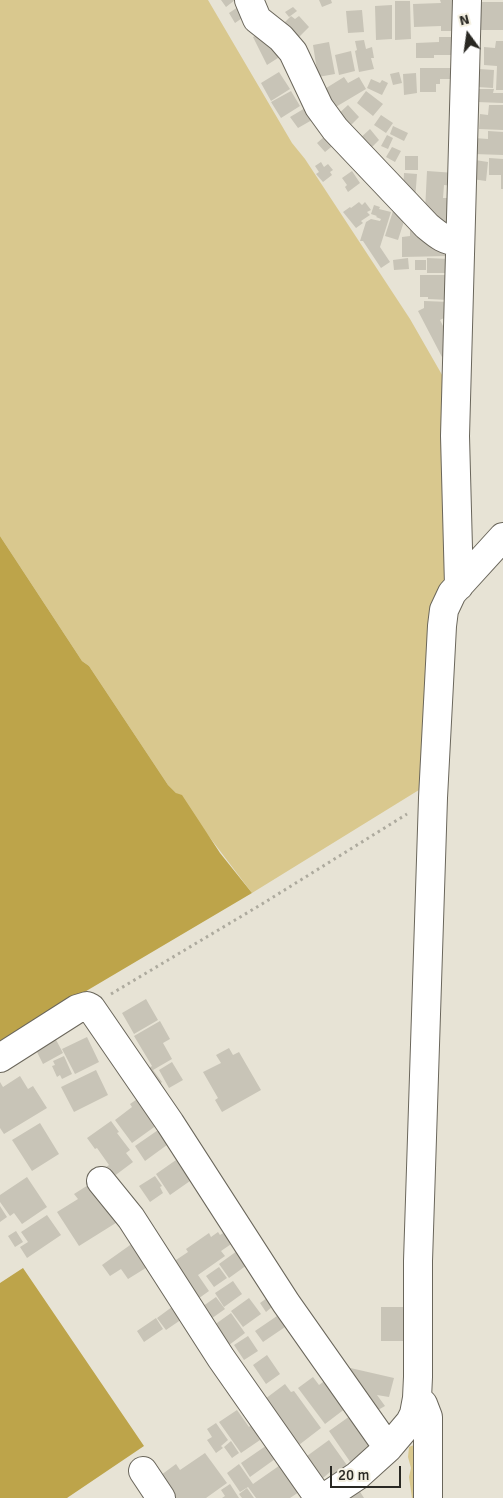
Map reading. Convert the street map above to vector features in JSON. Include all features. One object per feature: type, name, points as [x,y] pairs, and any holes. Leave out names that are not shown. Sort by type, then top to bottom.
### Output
[{"type":"street","points":[[249,0],[257,19],[281,38],[293,52],[319,107],[335,129],[427,226],[450,242],[460,242]]},
{"type":"street","points":[[459,586],[455,436],[467,0]]},
{"type":"street","points":[[324,1498],[357,1476],[388,1448],[410,1422],[414,1414],[417,1398],[418,1251],[433,798],[443,615],[448,601],[459,586],[503,537]]},
{"type":"street","points":[[0,1058],[77,1009],[83,1006],[90,1007],[170,1123],[286,1303],[388,1448]]},
{"type":"street","points":[[102,1181],[136,1226],[221,1358],[319,1498]]},
{"type":"street","points":[[417,1398],[423,1404],[428,1417],[428,1498]]},
{"type":"street","points":[[143,1471],[161,1498]]},
{"type":"path","points":[[90,1007],[262,904],[433,798]]},
{"type":"shaded area","points":[[0,0],[208,0],[292,143],[305,159],[410,319],[449,387],[450,588],[427,785],[252,893],[168,785],[89,666],[82,661],[0,536]]},
{"type":"shaded area","points":[[0,536],[82,661],[89,666],[168,785],[176,793],[182,795],[220,853],[252,893],[0,1042]]},
{"type":"shaded area","points":[[23,1268],[144,1446],[67,1498],[0,1498],[0,1283]]},
{"type":"shaded area","points":[[419,1446],[423,1498],[412,1498],[409,1477],[411,1468],[408,1457],[409,1447]]},
{"type":"building","points":[[221,0],[235,0],[226,7]]},
{"type":"building","points":[[319,0],[331,0],[332,3],[322,7]]},
{"type":"building","points":[[440,0],[457,0],[458,31],[441,31],[441,26],[414,27],[413,4],[441,3]]},
{"type":"building","points":[[395,1],[410,1],[411,39],[395,40]]},
{"type":"building","points":[[481,2],[503,2],[503,30],[480,30]]},
{"type":"building","points":[[241,5],[248,14],[235,23],[229,13]]},
{"type":"building","points":[[392,5],[392,39],[376,40],[375,6]]},
{"type":"building","points":[[293,7],[297,11],[289,17],[285,12]]},
{"type":"building","points":[[362,10],[364,32],[348,33],[346,11]]},
{"type":"building","points":[[291,16],[295,19],[299,16],[309,27],[296,40],[282,25]]},
{"type":"building","points":[[265,30],[281,56],[267,65],[253,37]]},
{"type":"building","points":[[439,37],[459,37],[459,55],[434,55],[434,58],[416,58],[416,43],[439,42]]},
{"type":"building","points":[[364,40],[366,49],[372,47],[374,58],[371,58],[374,69],[359,72],[355,41]]},
{"type":"building","points":[[496,41],[503,41],[503,90],[496,90],[497,66],[484,65],[484,47],[495,48]]},
{"type":"building","points":[[329,42],[335,74],[318,77],[313,45]]},
{"type":"building","points":[[351,51],[355,71],[339,75],[335,55]]},
{"type":"building","points":[[420,68],[458,68],[458,79],[440,79],[440,84],[436,84],[436,92],[420,92]]},
{"type":"building","points":[[479,69],[494,70],[493,88],[478,87]]},
{"type":"building","points":[[279,72],[290,89],[271,101],[261,83]]},
{"type":"building","points":[[399,72],[402,83],[393,85],[390,74]]},
{"type":"building","points":[[416,73],[417,93],[404,95],[403,74]]},
{"type":"building","points":[[344,77],[348,83],[359,77],[366,89],[334,108],[323,90]]},
{"type":"building","points":[[371,79],[380,83],[382,80],[388,83],[382,95],[367,88]]},
{"type":"building","points":[[478,89],[494,89],[493,93],[503,93],[503,103],[477,102]]},
{"type":"building","points":[[291,91],[300,106],[281,118],[271,102]]},
{"type":"building","points":[[366,91],[383,104],[373,116],[357,103]]},
{"type":"building","points":[[312,104],[319,116],[298,128],[290,117]]},
{"type":"building","points":[[348,105],[359,117],[346,130],[334,118]]},
{"type":"building","points":[[489,105],[503,105],[503,130],[479,129],[480,114],[488,115]]},
{"type":"building","points":[[381,115],[393,123],[386,133],[374,125]]},
{"type":"building","points":[[393,126],[408,133],[404,141],[390,134]]},
{"type":"building","points":[[370,129],[379,140],[367,152],[357,141]]},
{"type":"building","points":[[332,130],[341,139],[325,152],[317,143]]},
{"type":"building","points":[[488,131],[503,132],[503,155],[474,154],[474,138],[488,139]]},
{"type":"building","points":[[387,135],[393,138],[388,149],[381,146]]},
{"type":"building","points":[[392,147],[401,151],[395,162],[386,157]]},
{"type":"building","points":[[405,156],[418,156],[418,170],[405,170]]},
{"type":"building","points":[[489,158],[503,159],[503,189],[501,189],[501,175],[489,175]]},
{"type":"building","points":[[475,160],[488,162],[486,181],[472,179]]},
{"type":"building","points":[[321,162],[324,167],[328,164],[333,170],[330,172],[332,175],[323,182],[316,174],[319,172],[315,166]]},
{"type":"building","points":[[352,171],[360,183],[348,192],[345,187],[347,185],[342,178]]},
{"type":"building","points":[[427,171],[455,173],[454,186],[444,185],[443,198],[452,198],[453,237],[425,211]]},
{"type":"building","points":[[404,173],[417,174],[415,200],[403,193]]},
{"type":"building","points":[[359,202],[362,205],[365,202],[371,210],[367,212],[370,215],[361,221],[363,223],[356,228],[343,212]]},
{"type":"building","points":[[374,205],[380,207],[379,209],[391,212],[380,247],[390,262],[381,268],[363,241],[360,241],[366,222],[371,219],[380,221],[381,219],[371,214]]},
{"type":"building","points":[[394,208],[407,212],[398,240],[385,236]]},
{"type":"building","points":[[410,230],[424,230],[448,256],[402,257],[402,237],[410,236]]},
{"type":"building","points":[[408,258],[409,269],[394,270],[393,260]]},
{"type":"building","points":[[427,258],[450,259],[450,273],[427,273]]},
{"type":"building","points":[[415,260],[426,260],[426,270],[415,270]]},
{"type":"building","points":[[420,275],[449,275],[449,300],[420,297]]},
{"type":"building","points":[[424,301],[450,302],[446,317],[440,320],[450,340],[452,352],[442,357],[418,311],[424,308]]},
{"type":"building","points":[[146,999],[158,1020],[134,1034],[122,1013]]},
{"type":"building","points":[[160,1021],[170,1039],[163,1043],[172,1059],[153,1070],[162,1082],[152,1089],[142,1073],[152,1066],[134,1036]]},
{"type":"building","points":[[54,1036],[63,1053],[43,1064],[34,1046]]},
{"type":"building","points":[[87,1037],[99,1062],[75,1074],[62,1049]]},
{"type":"building","points":[[229,1048],[233,1055],[239,1052],[261,1090],[222,1112],[215,1100],[218,1098],[203,1072],[221,1063],[216,1055]]},
{"type":"building","points":[[64,1056],[72,1074],[62,1079],[60,1075],[57,1077],[52,1066],[55,1065],[53,1061]]},
{"type":"building","points":[[172,1062],[183,1080],[169,1088],[159,1070]]},
{"type":"building","points":[[96,1070],[108,1095],[74,1112],[61,1087]]},
{"type":"building","points":[[20,1076],[28,1089],[33,1086],[47,1108],[4,1134],[0,1128],[0,1082],[3,1087]]},
{"type":"building","points":[[143,1095],[157,1125],[132,1143],[115,1120],[132,1107],[130,1104]]},
{"type":"building","points":[[111,1121],[119,1132],[117,1133],[130,1150],[126,1153],[133,1162],[113,1177],[106,1167],[109,1165],[87,1138]]},
{"type":"building","points":[[40,1123],[59,1154],[32,1171],[12,1140]]},
{"type":"building","points":[[161,1128],[171,1142],[145,1161],[135,1146]]},
{"type":"building","points":[[176,1160],[190,1181],[170,1195],[156,1174]]},
{"type":"building","points":[[155,1176],[162,1186],[160,1187],[163,1193],[150,1202],[139,1186]]},
{"type":"building","points":[[27,1177],[47,1207],[22,1224],[14,1213],[10,1216],[0,1202],[0,1195]]},
{"type":"building","points":[[93,1182],[119,1221],[79,1246],[57,1212],[78,1199],[74,1194]]},
{"type":"building","points":[[0,1206],[7,1217],[0,1222]]},
{"type":"building","points":[[47,1215],[61,1235],[27,1258],[20,1247],[28,1242],[21,1232]]},
{"type":"building","points":[[230,1229],[237,1240],[221,1251],[225,1256],[198,1275],[209,1291],[195,1301],[170,1264],[188,1252],[186,1249],[209,1233],[211,1237],[218,1232],[220,1235]]},
{"type":"building","points":[[16,1231],[23,1242],[15,1247],[8,1236]]},
{"type":"building","points":[[133,1243],[149,1266],[128,1279],[121,1269],[110,1276],[102,1265]]},
{"type":"building","points":[[237,1251],[247,1265],[229,1278],[219,1264]]},
{"type":"building","points":[[219,1267],[227,1278],[214,1287],[206,1276]]},
{"type":"building","points":[[233,1281],[242,1294],[224,1307],[215,1293]]},
{"type":"building","points":[[216,1297],[225,1309],[208,1321],[199,1309]]},
{"type":"building","points":[[249,1298],[261,1314],[243,1327],[231,1311]]},
{"type":"building","points":[[267,1298],[273,1306],[266,1312],[260,1303]]},
{"type":"building","points":[[176,1304],[185,1317],[166,1330],[157,1318]]},
{"type":"building","points":[[381,1307],[409,1307],[408,1341],[381,1341]]},
{"type":"building","points":[[231,1313],[245,1333],[225,1348],[210,1328]]},
{"type":"building","points":[[277,1316],[285,1327],[263,1342],[255,1331]]},
{"type":"building","points":[[156,1318],[163,1329],[144,1342],[137,1331]]},
{"type":"building","points":[[248,1336],[258,1351],[244,1360],[234,1345]]},
{"type":"building","points":[[267,1355],[280,1374],[266,1384],[253,1365]]},
{"type":"building","points":[[346,1367],[394,1378],[389,1397],[377,1395],[385,1406],[371,1414]]},
{"type":"building","points":[[313,1377],[319,1385],[330,1377],[350,1405],[325,1424],[298,1388]]},
{"type":"building","points":[[285,1384],[291,1392],[294,1391],[321,1428],[295,1448],[261,1402]]},
{"type":"building","points":[[237,1410],[249,1427],[251,1425],[260,1440],[241,1453],[219,1422]]},
{"type":"building","points":[[350,1416],[376,1448],[353,1466],[329,1431]]},
{"type":"building","points":[[216,1423],[228,1440],[221,1446],[223,1448],[216,1453],[207,1440],[212,1437],[207,1429]]},
{"type":"building","points":[[329,1440],[349,1468],[335,1478],[330,1472],[323,1478],[307,1456]]},
{"type":"building","points":[[231,1441],[239,1453],[232,1458],[224,1447]]},
{"type":"building","points":[[273,1441],[282,1454],[250,1477],[241,1463]]},
{"type":"building","points":[[205,1453],[227,1483],[206,1498],[170,1498],[157,1478],[176,1464],[180,1470]]},
{"type":"building","points":[[286,1461],[305,1488],[290,1498],[256,1498],[248,1487],[240,1492],[227,1473],[239,1464],[253,1484]]},
{"type":"building","points":[[230,1484],[239,1498],[222,1498],[225,1496],[221,1490]]},
{"type":"building","points":[[357,1487],[364,1498],[341,1498]]},
{"type":"building","points":[[247,1488],[254,1498],[242,1498],[239,1494]]}]
